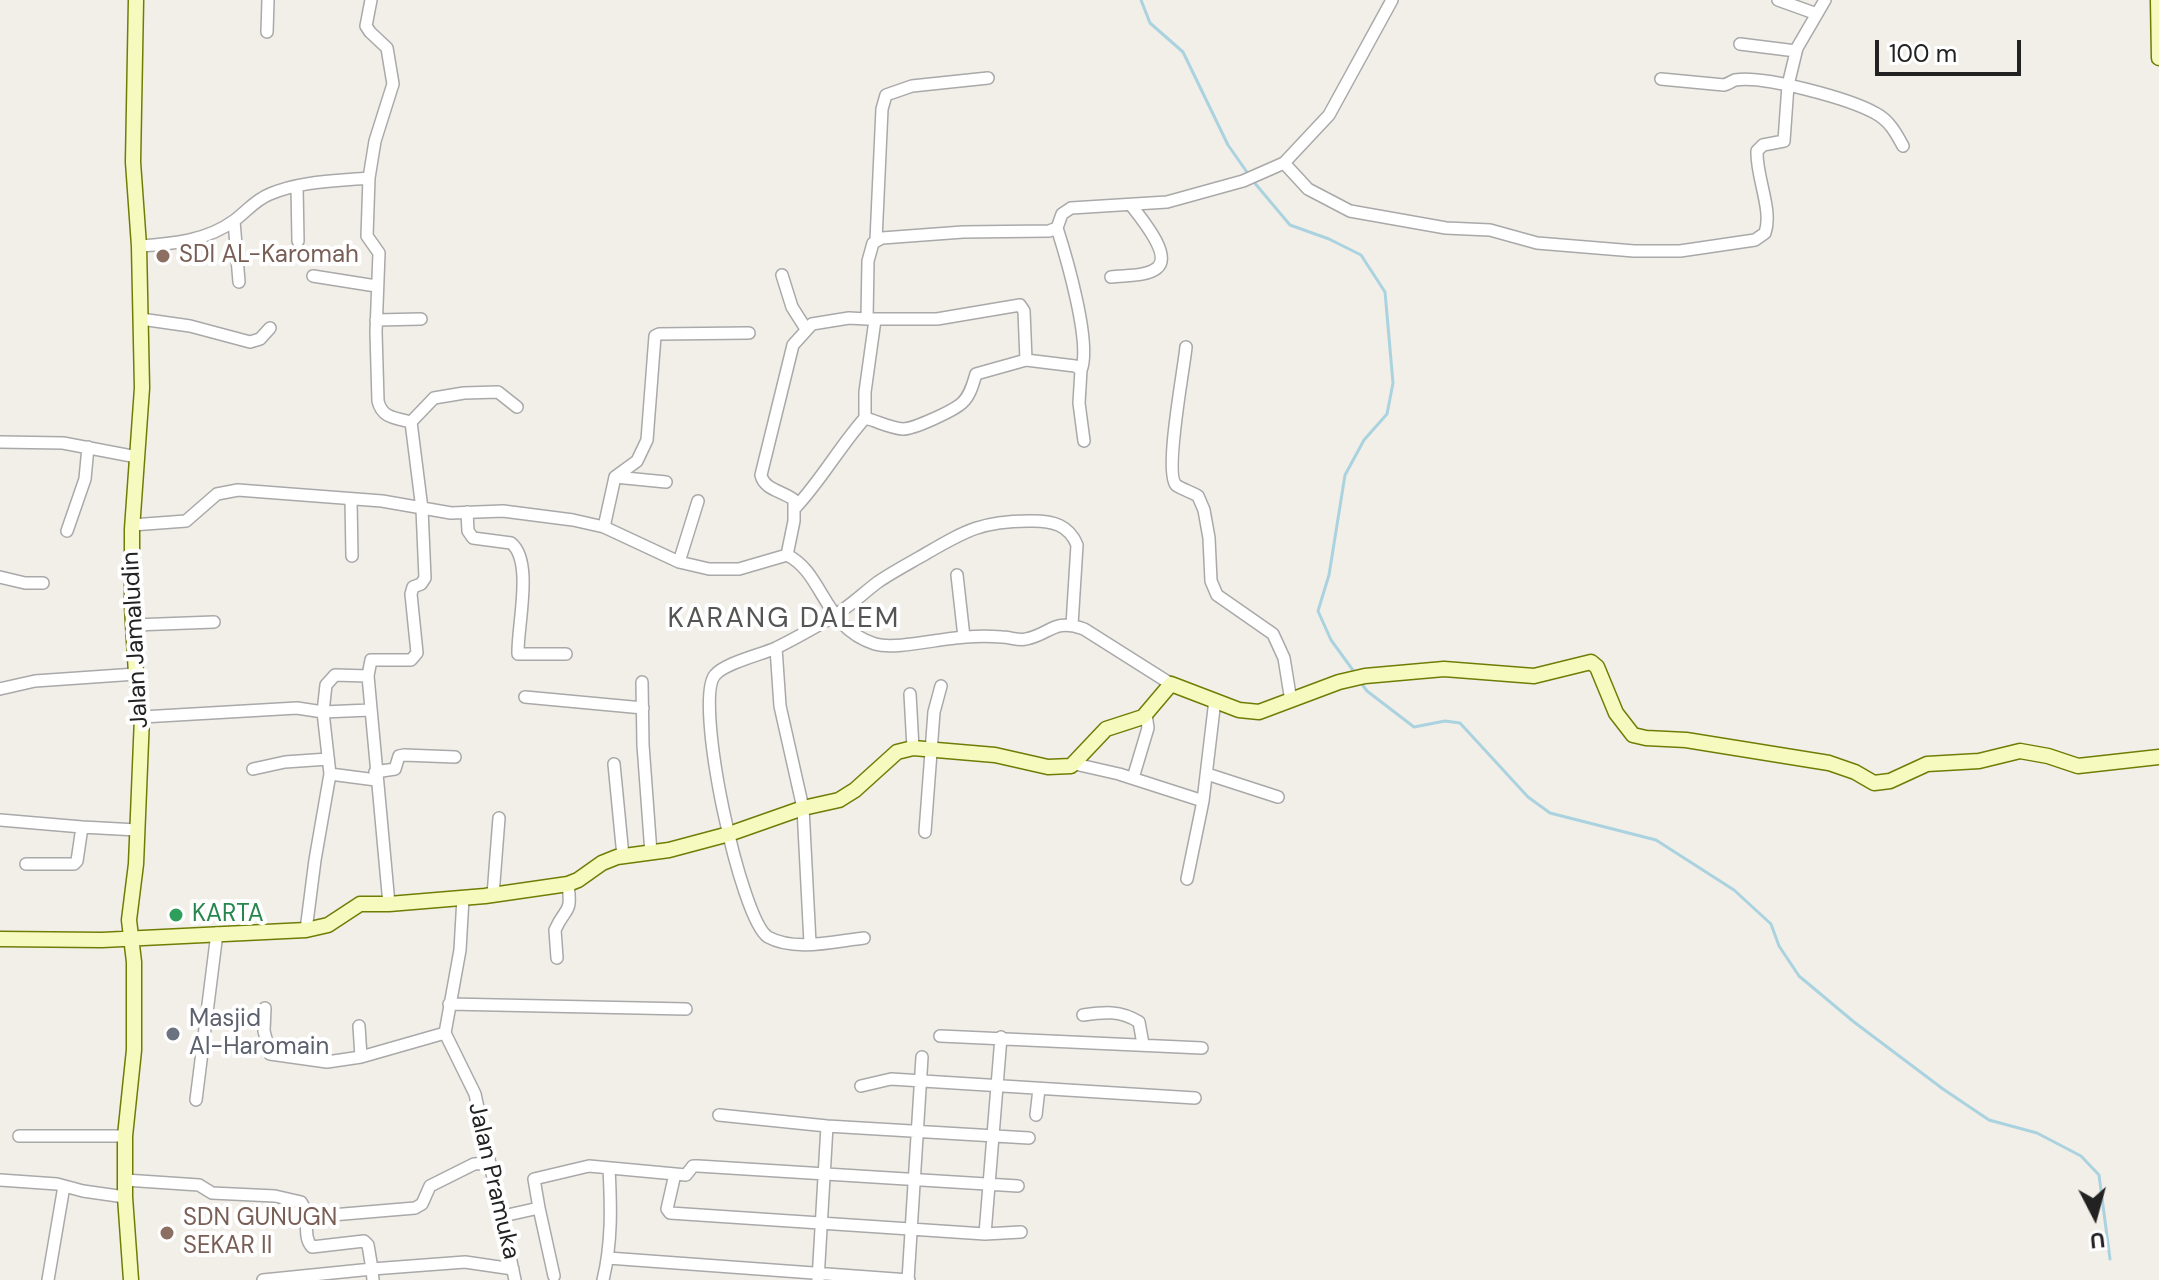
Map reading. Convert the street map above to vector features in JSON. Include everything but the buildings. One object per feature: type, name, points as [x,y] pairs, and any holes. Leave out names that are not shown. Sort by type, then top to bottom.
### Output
[{"type":"street","name":"Jalan Jamaludin","points":[[131,1280],[125,1197],[125,1136],[134,1050],[134,962],[129,920],[142,717],[136,674],[132,525],[142,388],[139,246],[133,162],[136,0]]},
{"type":"street","points":[[267,32],[268,0]]},
{"type":"street","points":[[371,0],[366,26],[387,48],[393,84],[375,141],[369,178],[367,236],[379,253],[376,320],[380,409],[386,416],[411,422]]},
{"type":"street","points":[[1084,441],[1079,403],[1085,354],[1076,288],[1057,228],[1062,214],[1071,208],[1167,202],[1249,178],[1284,163],[1329,115],[1392,0]]},
{"type":"street","points":[[1778,0],[1817,14]]},
{"type":"street","points":[[1284,163],[1297,179],[1320,196],[1350,211],[1374,217],[1446,228],[1490,230],[1537,243],[1622,250],[1680,251],[1755,240],[1765,233],[1768,219],[1757,151],[1763,145],[1784,141],[1788,85],[1796,51],[1825,0]]},
{"type":"street","points":[[2158,0],[2159,58]]},
{"type":"street","points":[[1740,44],[1796,51]]},
{"type":"street","points":[[796,507],[865,418],[871,319],[868,261],[870,247],[876,240],[882,109],[886,95],[912,86],[988,78]]},
{"type":"street","points":[[1661,79],[1724,85],[1734,80],[1788,85],[1848,101],[1875,113],[1894,130],[1903,146]]},
{"type":"street","points":[[139,246],[181,243],[234,221],[251,204],[265,196],[297,186],[369,178]]},
{"type":"street","points":[[297,186],[298,241]]},
{"type":"street","points":[[1111,277],[1148,272],[1158,268],[1161,262],[1156,239],[1131,205]]},
{"type":"street","points":[[234,221],[239,282]]},
{"type":"street","points":[[876,240],[963,232],[1035,232],[1057,228]]},
{"type":"street","points":[[782,275],[792,307],[806,329]]},
{"type":"street","points":[[313,276],[376,286]]},
{"type":"street","points":[[787,555],[796,507],[794,500],[768,487],[761,475],[793,345],[812,324],[829,320],[937,319],[1020,305],[1024,311],[1026,360]]},
{"type":"street","points":[[141,319],[190,326],[250,342],[260,339],[270,328]]},
{"type":"street","points":[[376,320],[421,319]]},
{"type":"street","points":[[604,527],[615,477],[637,461],[647,440],[655,336],[749,333]]},
{"type":"street","points":[[1186,347],[1173,450],[1173,479],[1177,486],[1198,496],[1204,510],[1211,581],[1217,595],[1273,634],[1281,648],[1291,701]]},
{"type":"street","points":[[865,418],[904,429],[915,427],[961,404],[976,374],[1026,360],[1075,366],[1081,370]]},
{"type":"street","points":[[411,422],[434,398],[456,394],[498,392],[517,407]]},
{"type":"street","points":[[389,904],[368,676],[371,660],[411,660],[417,653],[411,594],[413,587],[425,578],[422,509],[411,422]]},
{"type":"street","points":[[0,442],[63,443],[137,457]]},
{"type":"street","points":[[67,531],[85,479],[88,447]]},
{"type":"street","points":[[615,477],[666,482]]},
{"type":"street","points":[[132,525],[186,521],[217,494],[238,490],[382,501],[451,513],[513,512],[573,520],[604,527],[679,562],[723,571],[787,555],[797,561],[812,580],[834,617],[853,633],[878,645],[964,637],[997,636],[1022,640],[1051,627],[1072,625],[1084,629],[1171,684],[1250,712],[1267,711],[1348,679],[1365,676],[1444,669],[1534,676],[1591,662],[1597,667],[1616,713],[1633,735],[1686,740],[1829,763],[1874,783],[1890,781],[1927,764],[1979,761],[2020,751],[2078,766],[2159,757]]},
{"type":"street","points":[[351,500],[352,556]]},
{"type":"street","points":[[679,562],[698,501]]},
{"type":"street","points":[[467,512],[468,531],[473,538],[511,543],[519,552],[523,580],[518,654],[566,654]]},
{"type":"street","points":[[864,938],[784,942],[761,931],[747,900],[716,779],[709,715],[711,680],[721,669],[776,648],[834,617],[880,581],[967,530],[1002,521],[1051,521],[1068,530],[1077,545],[1072,625]]},
{"type":"street","points":[[957,575],[964,637]]},
{"type":"street","points":[[0,577],[25,583],[43,583]]},
{"type":"street","points":[[134,625],[214,622]]},
{"type":"street","points":[[776,648],[780,706],[803,808],[810,943]]},
{"type":"street","points":[[0,689],[35,681],[136,674]]},
{"type":"street","points":[[306,930],[330,774],[323,712],[326,685],[335,675],[368,676]]},
{"type":"street","points":[[642,682],[651,853]]},
{"type":"street","points":[[1075,764],[1106,729],[1138,720],[1146,714],[1171,684]]},
{"type":"street","points":[[925,832],[934,712],[941,686]]},
{"type":"street","points":[[910,694],[913,748]]},
{"type":"street","points":[[525,697],[643,708]]},
{"type":"street","points":[[1187,879],[1203,801],[1215,700]]},
{"type":"street","points":[[142,717],[297,708],[323,712],[370,710]]},
{"type":"street","points":[[1133,778],[1148,728],[1146,714]]},
{"type":"street","points":[[0,939],[131,938],[306,930],[328,925],[360,904],[463,898],[568,884],[602,863],[623,856],[651,853],[729,834],[803,808],[839,800],[855,790],[897,752],[913,748],[995,755],[1048,767],[1062,768],[1075,764],[1133,778],[1203,801]]},
{"type":"street","points":[[330,774],[376,776],[395,769],[399,756],[404,755],[455,757]]},
{"type":"street","points":[[253,769],[285,762],[328,759]]},
{"type":"street","points":[[614,764],[623,856]]},
{"type":"street","points":[[1207,774],[1278,797]]},
{"type":"street","points":[[493,895],[499,818]]},
{"type":"street","points":[[0,820],[137,830]]},
{"type":"street","points":[[26,864],[74,864],[82,827]]},
{"type":"street","points":[[557,958],[555,930],[567,914],[570,903],[568,884]]},
{"type":"street","points":[[265,1008],[264,1031],[270,1054],[327,1062],[361,1057],[445,1033],[460,950],[463,898]]},
{"type":"street","points":[[196,1100],[217,933]]},
{"type":"street","points":[[449,1004],[686,1009]]},
{"type":"street","points":[[1083,1015],[1107,1011],[1127,1014],[1139,1022],[1143,1044]]},
{"type":"street","points":[[359,1026],[361,1057]]},
{"type":"street","name":"Jalan Pramuka","points":[[445,1033],[475,1094],[514,1274]]},
{"type":"street","points":[[940,1036],[1202,1048]]},
{"type":"street","points":[[985,1234],[1001,1037]]},
{"type":"street","points":[[608,1258],[818,1278],[909,1280],[922,1057]]},
{"type":"street","points":[[861,1086],[891,1079],[1195,1098]]},
{"type":"street","points":[[1036,1115],[1039,1089]]},
{"type":"street","points":[[719,1115],[827,1126],[1029,1138]]},
{"type":"street","points":[[818,1278],[827,1126]]},
{"type":"street","points":[[19,1136],[125,1136]]},
{"type":"street","points":[[308,1217],[415,1208],[422,1204],[430,1186],[474,1164],[490,1163]]},
{"type":"street","points":[[554,1276],[534,1179],[589,1166],[686,1175],[693,1166],[698,1166],[1018,1186]]},
{"type":"street","points":[[603,1280],[608,1258],[609,1168]]},
{"type":"street","points":[[675,1174],[667,1202],[670,1213],[985,1234],[1021,1232]]},
{"type":"street","points":[[0,1180],[26,1180],[125,1197]]},
{"type":"street","points":[[125,1180],[199,1185],[212,1193],[275,1196],[301,1202],[308,1217],[309,1244],[312,1247],[364,1241],[368,1245],[372,1274]]},
{"type":"street","points":[[48,1280],[64,1186]]},
{"type":"street","points":[[503,1216],[539,1208]]},
{"type":"street","points":[[263,1280],[372,1274],[465,1262],[514,1274]]},
{"type":"waterway","points":[[1141,0],[1150,23],[1183,52],[1228,145],[1249,175]]},
{"type":"waterway","points":[[1253,181],[1290,225],[1361,255],[1385,292],[1393,383],[1387,414],[1364,440],[1345,475],[1329,575],[1318,611],[1331,640],[1355,673]]},
{"type":"waterway","points":[[1361,683],[1414,727],[1445,721],[1460,723],[1528,797],[1550,813],[1656,840],[1734,890],[1771,924],[1779,946],[1799,976],[1854,1022],[1989,1120],[2037,1133],[2081,1156],[2099,1175],[2110,1259]]},
{"type":"place","name":"SDI AL-Karomah","points":[[163,256]]},
{"type":"place","name":"KARTA","points":[[176,915]]},
{"type":"place","name":"Masjid Al-Haromain","points":[[173,1034]]},
{"type":"place","name":"SDN GUNUGN SEKAR II","points":[[167,1233]]},
{"type":"district","name":"KARANG DALEM","points":[[784,620]]}]
